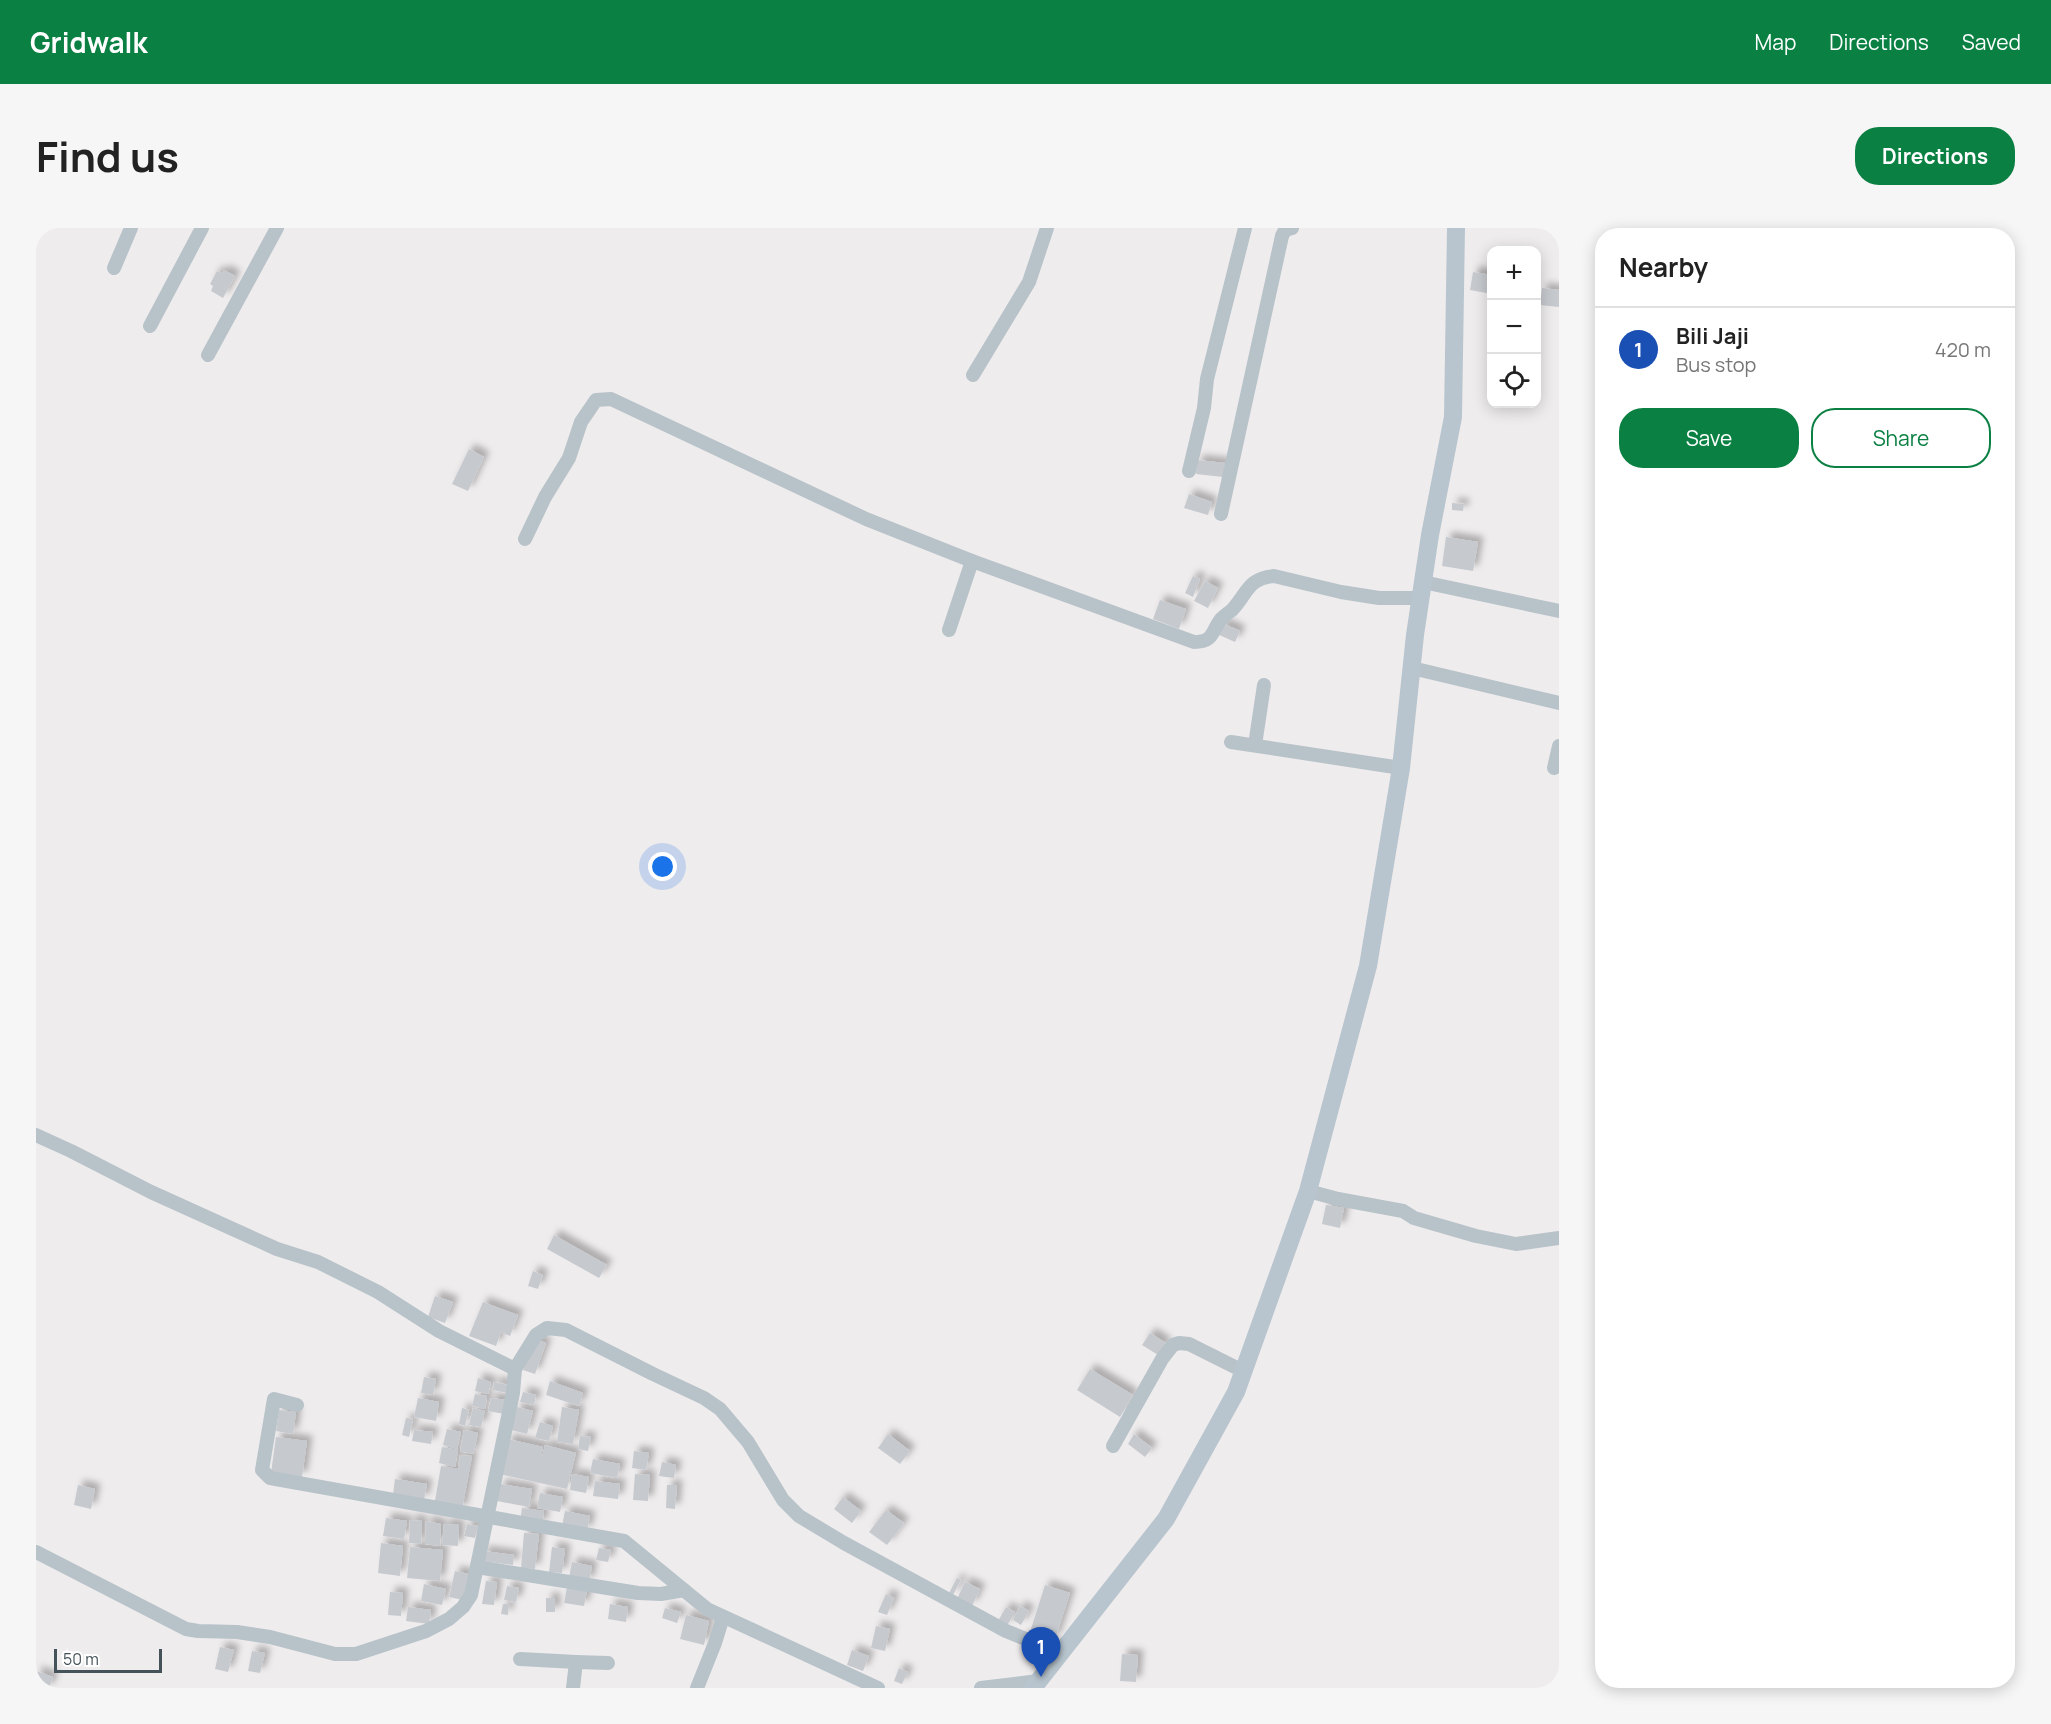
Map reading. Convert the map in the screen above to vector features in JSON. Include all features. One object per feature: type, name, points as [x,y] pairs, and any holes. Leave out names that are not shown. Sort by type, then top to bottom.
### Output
[{"type":"street","points":[[114,268],[131,228]]},
{"type":"street","points":[[150,326],[202,228]]},
{"type":"street","points":[[208,355],[277,228]]},
{"type":"street","points":[[973,375],[1029,282],[1047,228]]},
{"type":"street","points":[[1189,471],[1204,408],[1208,379],[1245,228]]},
{"type":"street","points":[[1221,514],[1282,236],[1285,230],[1302,228]]},
{"type":"street","points":[[981,1688],[1036,1685],[1166,1519],[1236,1392],[1308,1191],[1368,966],[1401,768],[1430,535],[1453,417],[1456,228]]},
{"type":"street","points":[[525,540],[545,497],[569,458],[581,422],[596,400],[604,398],[611,399],[899,533],[1194,642],[1206,641],[1211,637],[1221,619],[1233,609],[1250,585],[1263,577],[1274,576],[1341,592],[1379,598],[1422,590],[1559,611]]},
{"type":"street","points":[[949,630],[972,561]]},
{"type":"street","points":[[1412,668],[1559,703]]},
{"type":"street","points":[[1255,745],[1264,685]]},
{"type":"street","points":[[1232,742],[1401,768]]},
{"type":"street","points":[[1554,768],[1559,746]]},
{"type":"street","points":[[36,1135],[172,1202],[277,1249],[318,1262],[378,1292],[439,1331],[515,1369]]},
{"type":"street","points":[[1308,1191],[1338,1199],[1397,1209],[1414,1218],[1516,1244],[1559,1238]]},
{"type":"street","points":[[36,1552],[186,1629],[248,1634],[335,1654],[356,1654],[426,1631],[463,1607],[471,1595],[513,1393],[515,1369],[536,1335],[552,1327],[566,1330],[705,1398],[720,1408],[748,1442],[783,1500],[799,1516],[844,1544],[1006,1631],[1060,1653]]},
{"type":"street","points":[[1113,1446],[1162,1359],[1173,1345],[1189,1344],[1243,1371]]},
{"type":"street","points":[[297,1405],[274,1399],[262,1470],[270,1478],[624,1541],[707,1609],[878,1688]]},
{"type":"street","points":[[477,1567],[638,1593],[660,1594],[684,1590]]},
{"type":"street","points":[[697,1688],[723,1617]]},
{"type":"street","points":[[520,1659],[608,1663]]},
{"type":"street","points":[[573,1688],[576,1662]]},
{"type":"building","points":[[224,270],[235,276],[223,298],[211,291],[213,286],[210,284],[217,271],[222,274]]},
{"type":"building","points":[[1473,272],[1487,274],[1487,293],[1470,290]]},
{"type":"building","points":[[1542,288],[1559,290],[1559,307],[1541,305]]},
{"type":"building","points":[[469,449],[484,457],[468,491],[452,484]]},
{"type":"building","points":[[1197,460],[1225,463],[1223,477],[1196,474]]},
{"type":"building","points":[[1189,494],[1212,502],[1208,515],[1184,508]]},
{"type":"building","points":[[1452,503],[1464,504],[1463,511],[1452,510]]},
{"type":"building","points":[[1446,537],[1478,542],[1473,571],[1442,566]]},
{"type":"building","points":[[1193,576],[1200,579],[1193,597],[1185,593]]},
{"type":"building","points":[[1205,581],[1218,588],[1208,608],[1194,601]]},
{"type":"building","points":[[1160,600],[1186,609],[1179,629],[1153,619]]},
{"type":"building","points":[[1222,623],[1240,631],[1235,642],[1217,634]]},
{"type":"building","points":[[1326,1205],[1344,1208],[1340,1228],[1322,1224]]},
{"type":"building","points":[[554,1235],[607,1265],[599,1278],[547,1249]]},
{"type":"building","points":[[533,1271],[543,1275],[538,1289],[528,1286]]},
{"type":"building","points":[[435,1296],[453,1302],[445,1323],[428,1317]]},
{"type":"building","points":[[483,1302],[518,1315],[510,1336],[501,1332],[496,1346],[469,1336]]},
{"type":"building","points":[[1150,1333],[1166,1343],[1158,1355],[1142,1345]]},
{"type":"building","points":[[535,1339],[546,1343],[535,1374],[523,1370]]},
{"type":"building","points":[[1090,1369],[1133,1395],[1120,1417],[1077,1390]]},
{"type":"building","points":[[424,1377],[436,1379],[433,1395],[421,1393]]},
{"type":"building","points":[[478,1378],[491,1382],[488,1394],[475,1391]]},
{"type":"building","points":[[550,1381],[583,1393],[579,1406],[546,1395]]},
{"type":"building","points":[[494,1382],[508,1385],[507,1393],[493,1390]]},
{"type":"building","points":[[523,1392],[536,1395],[534,1405],[520,1402]]},
{"type":"building","points":[[475,1394],[487,1396],[485,1409],[472,1406]]},
{"type":"building","points":[[418,1398],[439,1402],[436,1421],[414,1417]]},
{"type":"building","points":[[491,1398],[506,1400],[504,1414],[488,1411]]},
{"type":"building","points":[[517,1407],[533,1411],[527,1434],[511,1430]]},
{"type":"building","points":[[562,1407],[579,1410],[573,1444],[557,1442]]},
{"type":"building","points":[[462,1408],[469,1410],[465,1426],[459,1424]]},
{"type":"building","points":[[473,1408],[485,1411],[481,1427],[469,1425]]},
{"type":"building","points":[[279,1410],[296,1412],[293,1434],[276,1431]]},
{"type":"building","points":[[406,1418],[413,1419],[409,1437],[402,1435]]},
{"type":"building","points":[[540,1422],[553,1426],[549,1441],[535,1438]]},
{"type":"building","points":[[447,1429],[461,1432],[457,1449],[443,1445]]},
{"type":"building","points":[[414,1430],[433,1432],[431,1444],[412,1441]]},
{"type":"building","points":[[464,1430],[478,1433],[473,1454],[460,1451]]},
{"type":"building","points":[[888,1434],[910,1451],[900,1464],[878,1448]]},
{"type":"building","points":[[1134,1434],[1152,1448],[1145,1457],[1128,1444]]},
{"type":"building","points":[[580,1436],[591,1437],[588,1451],[578,1449]]},
{"type":"building","points":[[276,1437],[307,1441],[302,1477],[271,1473]]},
{"type":"building","points":[[508,1439],[543,1447],[537,1477],[545,1445],[576,1453],[567,1489],[499,1474]]},
{"type":"building","points":[[442,1447],[458,1450],[455,1467],[439,1463]]},
{"type":"building","points":[[634,1451],[649,1453],[646,1470],[632,1468]]},
{"type":"building","points":[[460,1455],[472,1456],[462,1510],[434,1506],[441,1466],[458,1469]]},
{"type":"building","points":[[593,1459],[620,1464],[617,1478],[590,1473]]},
{"type":"building","points":[[662,1462],[676,1465],[674,1478],[659,1476]]},
{"type":"building","points":[[572,1474],[589,1477],[586,1493],[570,1490]]},
{"type":"building","points":[[635,1474],[650,1475],[648,1501],[633,1500]]},
{"type":"building","points":[[395,1479],[427,1484],[424,1500],[393,1495]]},
{"type":"building","points":[[595,1481],[620,1484],[618,1499],[593,1496]]},
{"type":"building","points":[[500,1484],[532,1489],[529,1507],[497,1501]]},
{"type":"building","points":[[78,1485],[95,1489],[91,1509],[74,1505]]},
{"type":"building","points":[[667,1485],[677,1485],[675,1509],[666,1508]]},
{"type":"building","points":[[540,1493],[563,1497],[560,1512],[537,1508]]},
{"type":"building","points":[[843,1497],[861,1511],[852,1523],[834,1509]]},
{"type":"building","points":[[522,1508],[544,1511],[542,1525],[520,1522]]},
{"type":"building","points":[[886,1510],[904,1523],[887,1545],[869,1532]]},
{"type":"building","points":[[565,1511],[590,1516],[587,1531],[562,1526]]},
{"type":"building","points":[[386,1518],[407,1521],[404,1539],[383,1536]]},
{"type":"building","points":[[410,1520],[422,1521],[421,1544],[409,1543]]},
{"type":"building","points":[[426,1521],[441,1524],[440,1546],[425,1544]]},
{"type":"building","points":[[444,1524],[459,1525],[458,1546],[442,1545]]},
{"type":"building","points":[[467,1524],[478,1526],[475,1538],[464,1536]]},
{"type":"building","points":[[524,1533],[539,1534],[535,1569],[521,1568]]},
{"type":"building","points":[[381,1543],[403,1546],[400,1576],[378,1573]]},
{"type":"building","points":[[410,1547],[443,1550],[440,1581],[407,1578]]},
{"type":"building","points":[[552,1547],[565,1549],[562,1573],[549,1572]]},
{"type":"building","points":[[599,1548],[611,1550],[608,1562],[596,1560]]},
{"type":"building","points":[[483,1551],[514,1555],[513,1565],[482,1561]]},
{"type":"building","points":[[572,1562],[592,1566],[589,1582],[569,1578]]},
{"type":"building","points":[[455,1571],[468,1574],[463,1600],[449,1597]]},
{"type":"building","points":[[957,1578],[961,1580],[953,1595],[949,1593]]},
{"type":"building","points":[[486,1581],[497,1582],[494,1605],[482,1604]]},
{"type":"building","points":[[965,1582],[980,1589],[972,1606],[957,1599]]},
{"type":"building","points":[[424,1584],[446,1589],[442,1605],[421,1601]]},
{"type":"building","points":[[1045,1585],[1070,1593],[1055,1639],[1030,1632]]},
{"type":"building","points":[[507,1586],[519,1588],[516,1602],[504,1600]]},
{"type":"building","points":[[567,1587],[587,1590],[584,1606],[564,1603]]},
{"type":"building","points":[[390,1592],[403,1593],[401,1616],[388,1615]]},
{"type":"building","points":[[886,1594],[894,1598],[887,1615],[878,1612]]},
{"type":"building","points":[[546,1598],[555,1598],[555,1612],[546,1612]]},
{"type":"building","points":[[503,1604],[509,1604],[508,1615],[501,1614]]},
{"type":"building","points":[[610,1604],[628,1607],[626,1622],[608,1619]]},
{"type":"building","points":[[1020,1606],[1029,1611],[1021,1625],[1013,1620]]},
{"type":"building","points":[[408,1607],[431,1610],[429,1624],[406,1621]]},
{"type":"building","points":[[1006,1607],[1015,1612],[1007,1626],[998,1621]]},
{"type":"building","points":[[665,1608],[681,1612],[677,1623],[662,1618]]},
{"type":"building","points":[[686,1615],[709,1621],[704,1645],[680,1639]]},
{"type":"building","points":[[876,1626],[890,1629],[885,1651],[871,1648]]},
{"type":"building","points":[[220,1647],[234,1650],[228,1672],[215,1669]]},
{"type":"building","points":[[852,1650],[869,1656],[863,1671],[847,1665]]},
{"type":"building","points":[[252,1651],[265,1653],[260,1673],[248,1671]]},
{"type":"building","points":[[1122,1654],[1138,1655],[1136,1682],[1120,1681]]},
{"type":"building","points":[[899,1668],[908,1672],[902,1684],[894,1681]]},
{"type":"building","points":[[36,1671],[53,1677],[49,1688],[36,1688]]},
{"type":"place","name":"Bili Jaji","points":[[1041,1677]]}]
